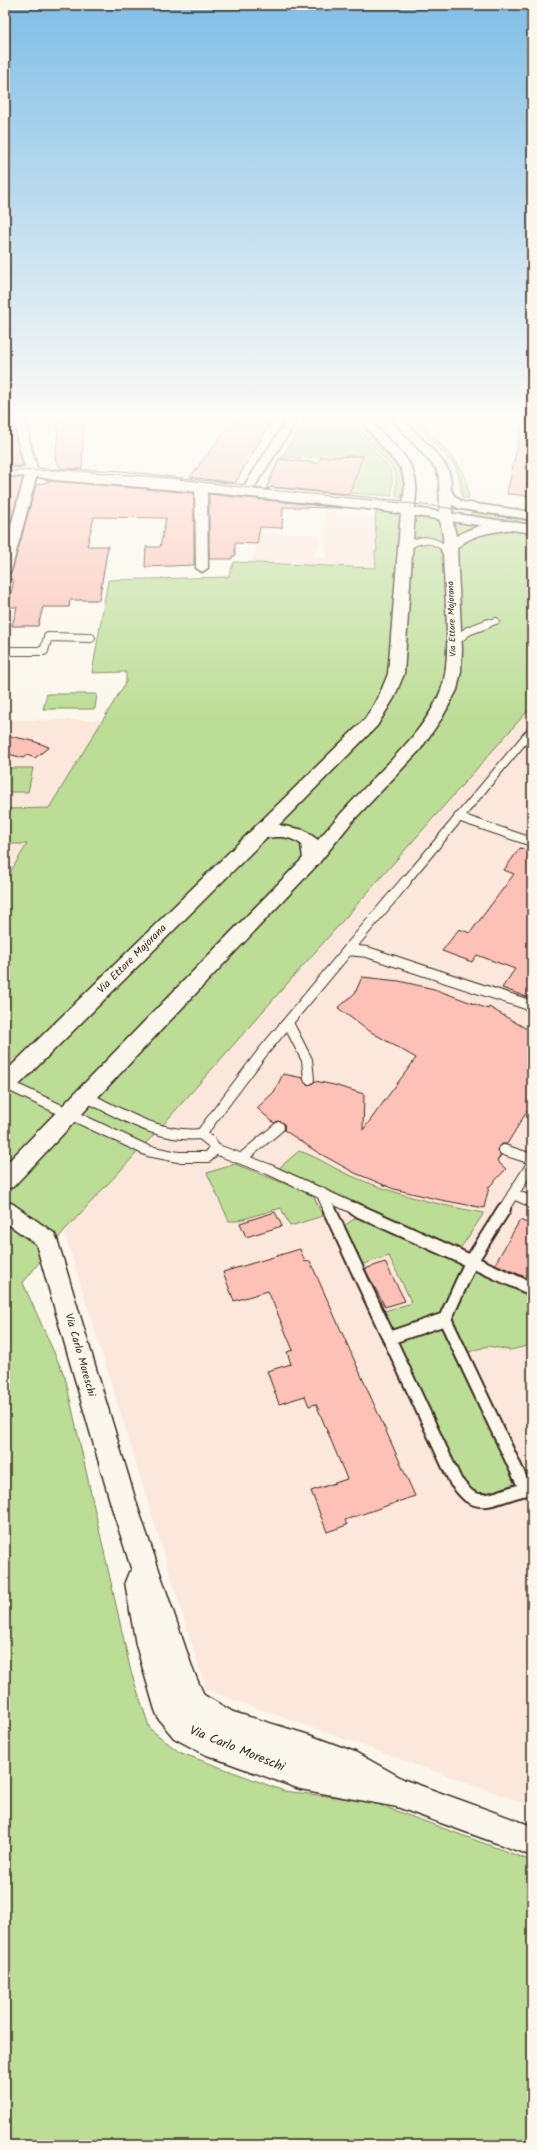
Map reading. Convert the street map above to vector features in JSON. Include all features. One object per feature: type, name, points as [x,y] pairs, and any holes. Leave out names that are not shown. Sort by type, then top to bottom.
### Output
[{"type":"street","points":[[5,571],[19,519]]},
{"type":"street","points":[[201,519],[202,568]]},
{"type":"street","name":"Via Ettore Majorana","points":[[6,1085],[360,734],[386,698],[398,662],[408,519]]},
{"type":"street","name":"Via Ettore Majorana","points":[[5,1180],[312,859],[345,819],[396,767],[426,730],[449,690],[453,672],[454,642],[448,551],[449,531],[447,519]]},
{"type":"street","points":[[470,519],[532,529]]},
{"type":"street","points":[[448,551],[457,541],[477,531],[511,525]]},
{"type":"street","points":[[260,833],[285,830],[299,834],[310,842],[312,859]]},
{"type":"street","name":"Via Carlo Moreschi","points":[[8,1215],[46,1239],[125,1508],[150,1645],[169,1710],[184,1728],[204,1739],[300,1774],[397,1792],[532,1841]]},
{"type":"lane","points":[[406,548],[415,541],[430,540],[442,544],[448,551]]},
{"type":"lane","points":[[454,642],[462,633],[479,625],[496,621]]},
{"type":"lane","points":[[5,651],[44,651],[48,638],[91,638]]},
{"type":"lane","points":[[85,1096],[166,1133],[190,1136],[201,1134],[220,1106],[288,1022],[532,730]]},
{"type":"lane","points":[[458,817],[532,842]]},
{"type":"lane","points":[[348,950],[367,952],[532,1006]]},
{"type":"lane","points":[[288,1022],[307,1060],[309,1079]]},
{"type":"lane","points":[[6,1085],[69,1113],[133,1145],[160,1154],[188,1159],[208,1157],[215,1149]]},
{"type":"lane","points":[[242,1158],[279,1127]]},
{"type":"lane","points":[[201,1134],[215,1149],[242,1158],[321,1192],[472,1260],[532,1289]]},
{"type":"lane","points":[[504,1150],[532,1159]]},
{"type":"lane","points":[[389,1338],[445,1319],[472,1260],[532,1164]]},
{"type":"lane","points":[[321,1192],[456,1482],[470,1496],[489,1501],[529,1488],[445,1319]]},
{"type":"lane","points":[[513,1194],[532,1202]]},
{"type":"shaded area","points":[[324,519],[375,519],[377,568],[252,563],[259,533],[319,535],[320,546],[316,548],[316,551],[313,551],[313,557],[326,558]]},
{"type":"shaded area","points":[[532,706],[532,1806],[206,1690],[64,1231],[160,1128]]},
{"type":"shaded area","points":[[5,720],[103,720],[49,808],[5,809]]},
{"type":"shaded area","points":[[28,843],[5,881],[5,844]]},
{"type":"green space","points":[[375,519],[440,519],[532,533],[532,706],[160,1128],[64,1231],[23,1283],[65,1377],[131,1672],[150,1729],[179,1752],[284,1791],[369,1801],[532,1861],[532,2145],[5,2145],[5,881],[27,844],[5,844],[5,809],[49,808],[126,682],[126,672],[92,673],[108,580],[228,577],[234,562],[376,568],[375,551],[377,551]]},
{"type":"green space","points":[[497,519],[532,519],[532,525]]},
{"type":"green space","points":[[47,694],[97,694],[95,709],[43,709]]},
{"type":"green space","points":[[5,768],[33,768],[28,792],[5,792]]},
{"type":"green space","points":[[299,1151],[347,1174],[386,1189],[434,1203],[484,1213],[460,1249],[279,1168]]},
{"type":"green space","points":[[235,1164],[313,1195],[323,1216],[290,1226],[281,1208],[236,1221],[229,1221],[207,1173]]},
{"type":"green space","points":[[362,1214],[471,1260],[442,1317],[391,1334],[381,1312],[412,1303],[389,1256],[360,1265],[342,1227]]},
{"type":"green space","points":[[474,1264],[532,1292],[532,1345],[510,1350],[488,1346],[466,1353],[450,1319]]},
{"type":"green space","points":[[442,1327],[519,1486],[487,1496],[471,1493],[459,1480],[396,1341]]},
{"type":"building","points":[[5,519],[11,519],[5,542]]},
{"type":"building","points":[[26,519],[93,519],[87,546],[108,546],[99,600],[70,600],[69,607],[43,607],[38,626],[12,626],[17,607],[8,607],[14,580],[5,579],[5,576],[12,571]]},
{"type":"building","points":[[166,519],[194,519],[194,565],[145,567],[146,547],[160,547]]},
{"type":"building","points":[[209,519],[282,519],[282,528],[260,527],[257,544],[235,543],[235,556],[232,556],[232,559],[209,559]]},
{"type":"building","points":[[5,735],[33,741],[49,747],[35,758],[27,755],[23,758],[5,753]]},
{"type":"building","points":[[520,848],[532,852],[532,999],[502,988],[515,969],[477,955],[472,962],[442,951],[459,929],[470,933],[514,874],[504,870]]},
{"type":"building","points":[[362,977],[399,981],[434,989],[488,1009],[489,1007],[532,1032],[532,1103],[507,1144],[502,1144],[498,1148],[498,1152],[501,1155],[497,1161],[506,1169],[489,1187],[484,1208],[394,1189],[355,1173],[317,1152],[284,1130],[284,1123],[278,1121],[274,1123],[257,1108],[274,1092],[283,1074],[303,1078],[307,1085],[312,1084],[315,1081],[364,1094],[363,1130],[416,1058],[366,1029],[338,1008],[355,993]]},
{"type":"building","points":[[275,1212],[282,1226],[246,1237],[240,1223]]},
{"type":"building","points":[[520,1220],[532,1225],[532,1280],[495,1264]]},
{"type":"building","points":[[300,1249],[305,1262],[310,1261],[415,1496],[345,1520],[347,1525],[327,1532],[311,1491],[347,1479],[316,1404],[309,1406],[305,1396],[279,1404],[267,1371],[291,1364],[287,1352],[293,1350],[268,1291],[234,1301],[223,1272]]},
{"type":"building","points":[[385,1262],[405,1301],[385,1307],[365,1269]]},
{"type":"tram line","points":[[527,519],[532,520]]}]
